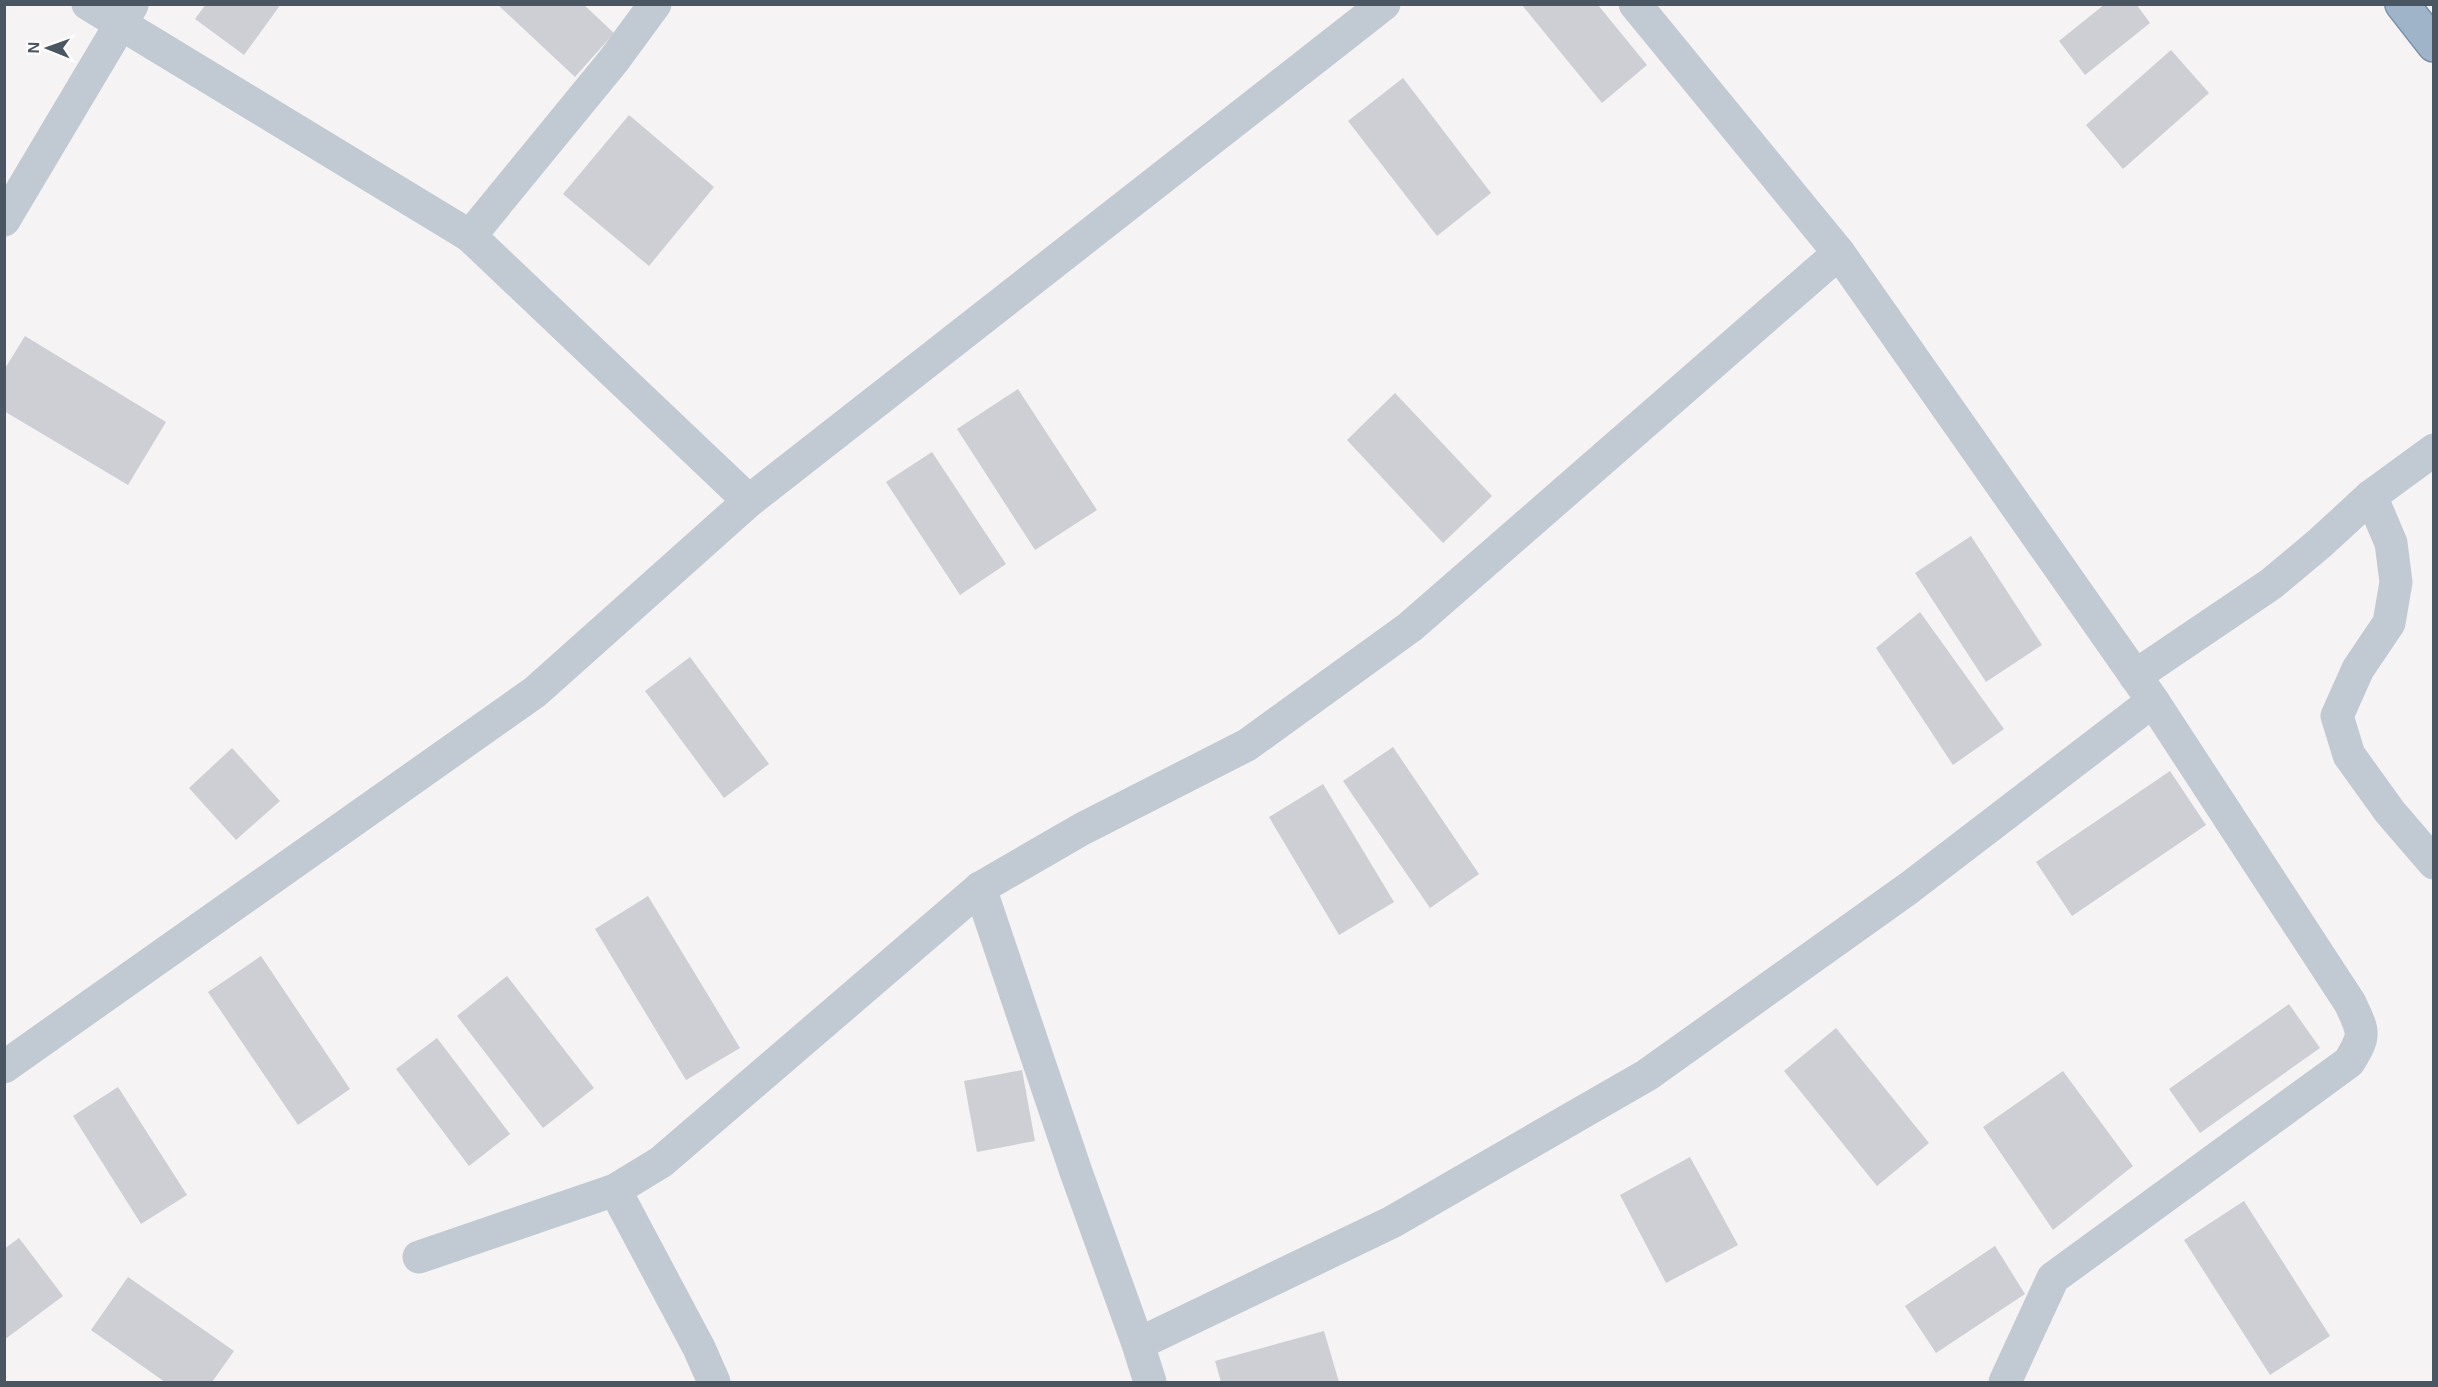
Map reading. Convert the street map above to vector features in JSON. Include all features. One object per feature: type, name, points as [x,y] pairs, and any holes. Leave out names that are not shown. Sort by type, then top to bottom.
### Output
[{"type":"highway","points":[[2402,4],[2433,45]]},
{"type":"street","points":[[88,4],[126,14],[470,236],[749,501]]},
{"type":"street","points":[[470,236],[614,60],[655,4]]},
{"type":"street","points":[[4,1067],[535,692],[749,501],[1384,4]]},
{"type":"street","points":[[1635,4],[1839,253],[2144,689],[2350,1003],[2360,1023],[2362,1040],[2349,1062],[2053,1278],[2005,1383]]},
{"type":"street","points":[[4,220],[126,14]]},
{"type":"street","points":[[419,1257],[615,1190],[661,1162],[980,888],[1082,830],[1247,745],[1410,627],[1839,253]]},
{"type":"street","points":[[1138,1344],[1392,1222],[1647,1075],[1909,888],[2320,543],[2371,496],[2433,450]]},
{"type":"street","points":[[2371,496],[2391,543],[2396,582],[2389,623],[2358,669],[2337,716],[2349,755],[2390,813],[2433,862]]},
{"type":"street","points":[[980,888],[1150,1383]]},
{"type":"street","points":[[615,1190],[699,1348],[714,1383]]},
{"type":"building","points":[[206,4],[281,4],[244,55],[195,19]]},
{"type":"building","points":[[497,4],[583,4],[614,33],[575,77]]},
{"type":"building","points":[[2105,4],[2136,4],[2150,23],[2085,75],[2059,41]]},
{"type":"building","points":[[1522,5],[1598,5],[1647,65],[1602,103]]},
{"type":"building","points":[[2171,50],[2209,93],[2123,169],[2086,125]]},
{"type":"building","points":[[1403,78],[1491,193],[1437,236],[1348,121]]},
{"type":"building","points":[[629,115],[714,187],[649,266],[563,194]]},
{"type":"building","points":[[25,336],[166,422],[128,485],[4,411],[4,370]]},
{"type":"building","points":[[1018,389],[1097,510],[1035,550],[957,429]]},
{"type":"building","points":[[1395,393],[1492,496],[1443,543],[1347,440]]},
{"type":"building","points":[[932,452],[1006,564],[960,595],[886,482]]},
{"type":"building","points":[[1971,536],[2042,645],[1986,682],[1915,573]]},
{"type":"building","points":[[1920,612],[2004,729],[1953,765],[1876,648]]},
{"type":"building","points":[[690,657],[769,764],[724,798],[645,691]]},
{"type":"building","points":[[1393,747],[1479,874],[1430,908],[1343,781]]},
{"type":"building","points":[[232,748],[280,801],[236,840],[189,788]]},
{"type":"building","points":[[2170,771],[2206,825],[2072,916],[2036,862]]},
{"type":"building","points":[[1323,784],[1394,902],[1339,935],[1269,817]]},
{"type":"building","points":[[648,896],[740,1048],[686,1080],[595,929]]},
{"type":"building","points":[[261,956],[350,1089],[298,1125],[208,992]]},
{"type":"building","points":[[507,976],[594,1088],[543,1128],[457,1016]]},
{"type":"building","points":[[2289,1004],[2320,1048],[2200,1133],[2169,1089]]},
{"type":"building","points":[[1836,1028],[1929,1143],[1877,1186],[1784,1071]]},
{"type":"building","points":[[437,1038],[510,1134],[469,1166],[396,1069]]},
{"type":"building","points":[[1022,1070],[1035,1141],[977,1152],[964,1081]]},
{"type":"building","points":[[2063,1071],[2133,1166],[2053,1230],[1983,1127]]},
{"type":"building","points":[[118,1087],[187,1195],[141,1224],[73,1116]]},
{"type":"building","points":[[1690,1157],[1738,1245],[1666,1283],[1620,1195]]},
{"type":"building","points":[[2244,1201],[2330,1336],[2270,1375],[2184,1240]]},
{"type":"building","points":[[19,1238],[63,1296],[4,1340],[4,1249]]},
{"type":"building","points":[[1995,1246],[2025,1294],[1936,1353],[1905,1306]]},
{"type":"building","points":[[128,1277],[234,1351],[212,1382],[165,1382],[91,1330]]},
{"type":"building","points":[[1324,1331],[1339,1382],[1221,1382],[1215,1361]]}]
